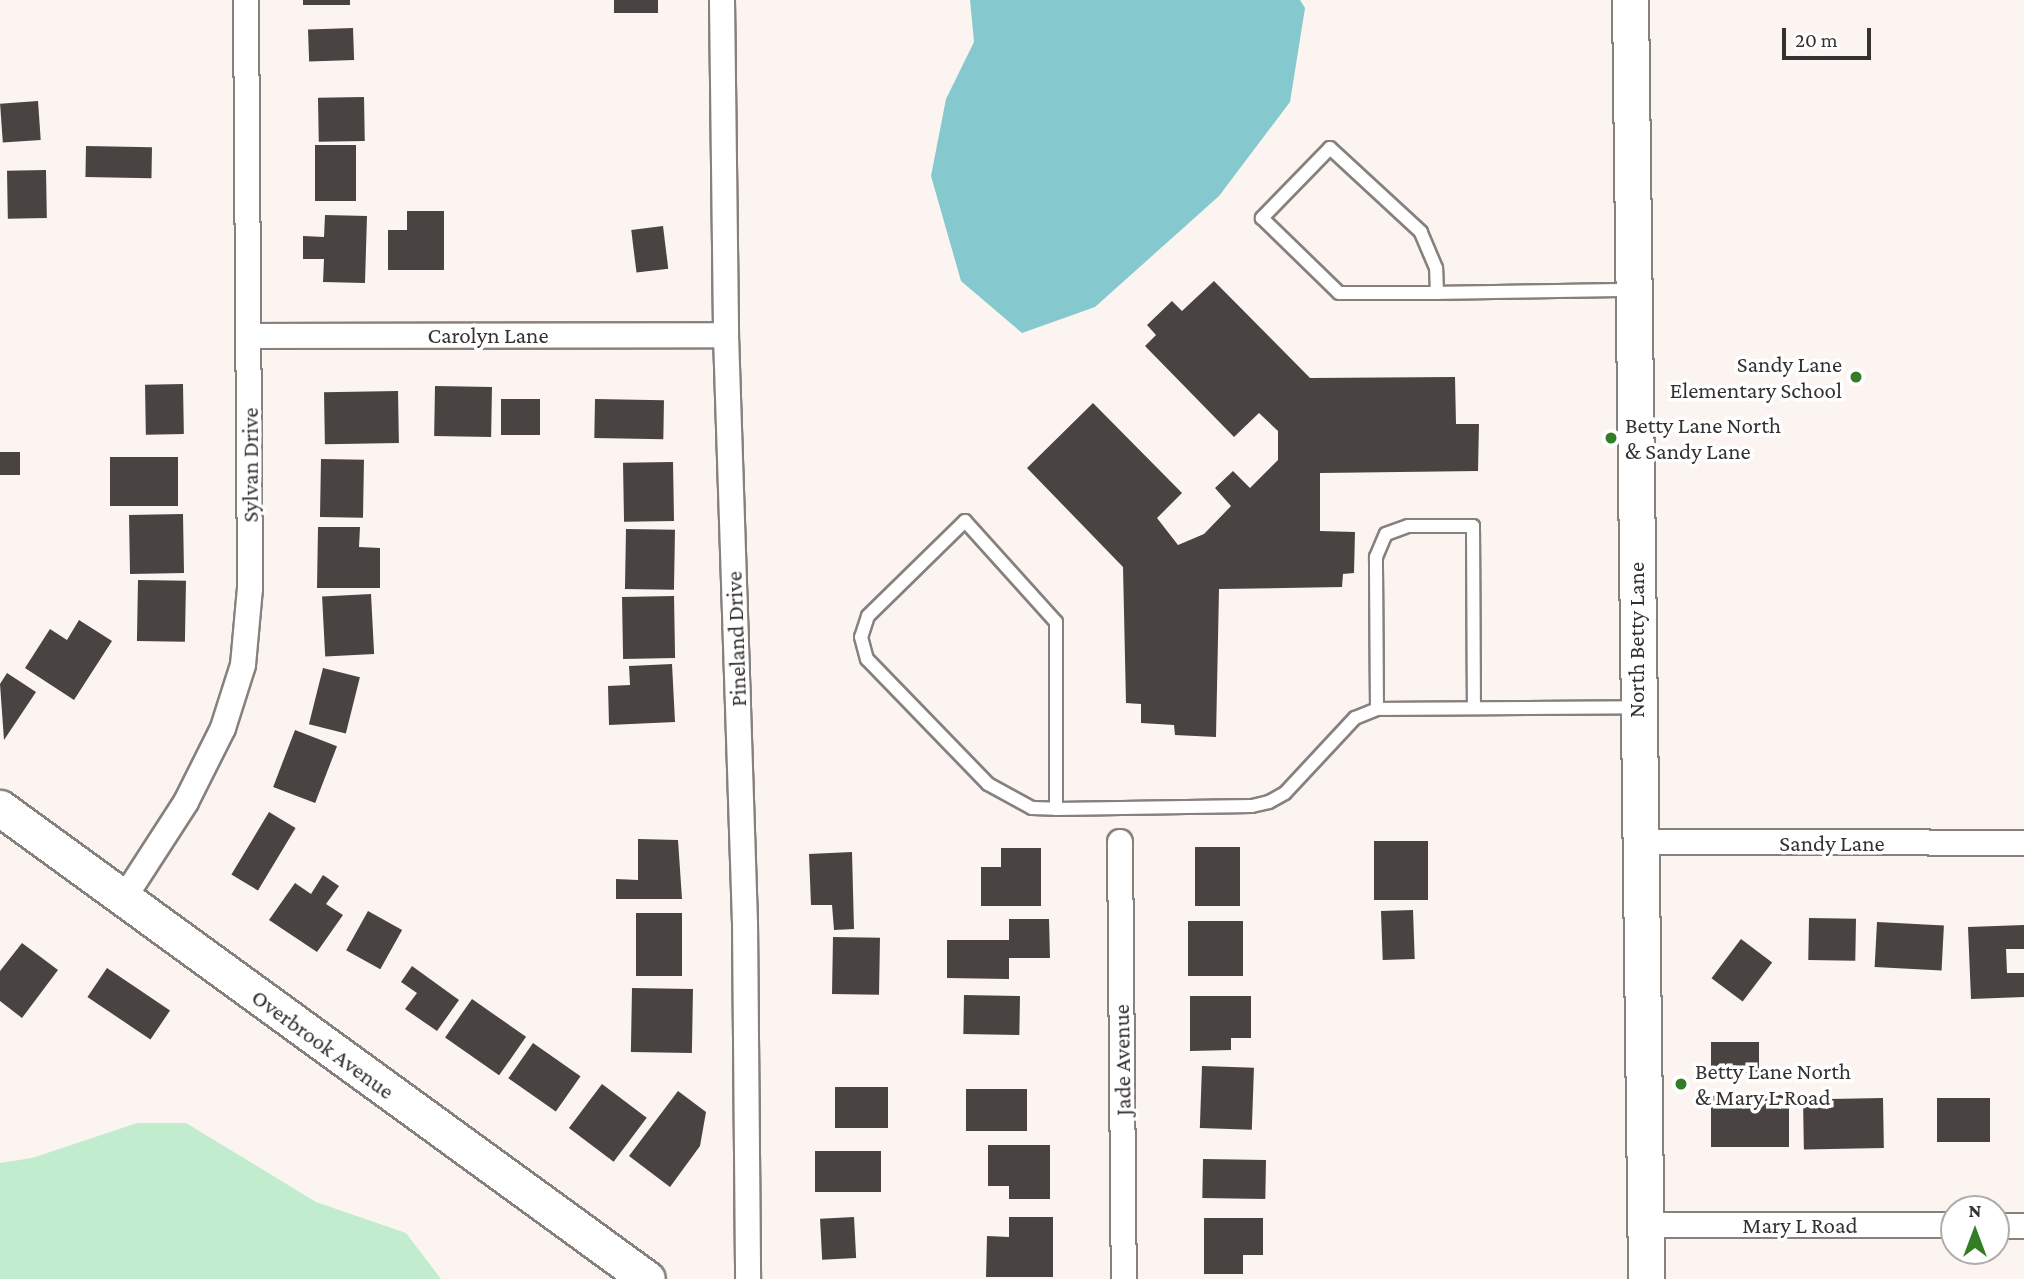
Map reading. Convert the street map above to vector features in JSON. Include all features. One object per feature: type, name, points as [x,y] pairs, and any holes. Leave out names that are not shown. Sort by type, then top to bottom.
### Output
[{"type":"street","name":"Sylvan Drive","points":[[124,898],[186,802],[223,728],[243,665],[250,587],[246,0]]},
{"type":"street","name":"Pineland Drive","points":[[722,0],[726,335],[745,923],[748,1279]]},
{"type":"street","name":"North Betty Lane","points":[[1630,0],[1646,1279]]},
{"type":"street","name":"Carolyn Lane","points":[[249,335],[726,335]]},
{"type":"street","name":"Overbrook Avenue","points":[[0,808],[647,1279]]},
{"type":"street","name":"Jade Avenue","points":[[1120,842],[1124,1279]]},
{"type":"street","name":"Sandy Lane","points":[[1639,842],[2024,843]]},
{"type":"street","name":"Mary L Road","points":[[1646,1225],[1940,1226]]},
{"type":"lane","points":[[1437,293],[1436,268],[1421,232],[1330,148],[1262,218],[1339,293],[1437,293],[1634,290]]},
{"type":"lane","points":[[1056,809],[1056,622],[965,521],[868,617],[862,637],[867,659],[988,784],[1032,808],[1056,809],[1269,802],[1285,793],[1355,719],[1377,709],[1637,707]]},
{"type":"lane","points":[[1377,709],[1376,557],[1385,534],[1408,526],[1474,526],[1474,708]]},
{"type":"green space","points":[[137,1123],[186,1123],[316,1202],[406,1233],[441,1279],[0,1279],[0,1163],[32,1158]]},
{"type":"water","points":[[970,0],[1300,0],[1305,8],[1290,102],[1219,196],[1095,307],[1022,333],[961,281],[931,176],[946,99],[974,42]]},
{"type":"building","points":[[303,0],[350,0],[350,5],[303,5]]},
{"type":"building","points":[[614,0],[658,0],[658,13],[614,13]]},
{"type":"building","points":[[353,28],[354,60],[309,62],[308,30]]},
{"type":"building","points":[[364,97],[365,141],[319,142],[318,98]]},
{"type":"building","points":[[38,101],[41,140],[3,143],[0,104]]},
{"type":"building","points":[[315,145],[356,145],[356,201],[315,201]]},
{"type":"building","points":[[86,146],[152,147],[151,178],[85,177]]},
{"type":"building","points":[[46,170],[47,218],[8,219],[7,171]]},
{"type":"building","points":[[407,211],[444,211],[444,270],[388,270],[388,230],[407,230]]},
{"type":"building","points":[[325,215],[367,216],[365,283],[323,282],[324,259],[303,259],[303,236],[324,237]]},
{"type":"building","points":[[663,226],[668,269],[636,273],[631,230]]},
{"type":"building","points":[[1214,281],[1310,378],[1455,377],[1456,424],[1479,424],[1478,471],[1320,473],[1320,531],[1355,532],[1354,573],[1343,574],[1342,587],[1219,589],[1216,737],[1175,735],[1174,725],[1141,723],[1141,704],[1126,703],[1123,567],[1027,468],[1093,403],[1182,493],[1157,518],[1178,545],[1204,534],[1231,506],[1215,488],[1233,471],[1250,488],[1278,460],[1278,431],[1259,413],[1234,437],[1145,346],[1156,335],[1147,325],[1172,301],[1182,311]]},
{"type":"building","points":[[183,384],[184,434],[146,435],[145,385]]},
{"type":"building","points":[[435,386],[492,387],[491,437],[434,436]]},
{"type":"building","points":[[398,391],[399,443],[325,444],[324,392]]},
{"type":"building","points":[[501,399],[540,399],[540,435],[501,435]]},
{"type":"building","points":[[595,399],[664,400],[663,439],[594,438]]},
{"type":"building","points":[[0,452],[20,452],[20,475],[0,475]]},
{"type":"building","points":[[110,457],[178,457],[178,506],[110,506]]},
{"type":"building","points":[[321,459],[364,460],[363,518],[320,517]]},
{"type":"building","points":[[673,462],[674,521],[624,522],[623,463]]},
{"type":"building","points":[[183,514],[184,573],[130,574],[129,515]]},
{"type":"building","points":[[318,527],[360,527],[359,547],[380,548],[380,588],[317,588]]},
{"type":"building","points":[[626,529],[675,530],[674,590],[625,589]]},
{"type":"building","points":[[138,580],[186,581],[185,642],[137,641]]},
{"type":"building","points":[[371,594],[374,654],[325,656],[322,597]]},
{"type":"building","points":[[674,596],[675,658],[623,659],[622,597]]},
{"type":"building","points":[[79,620],[112,641],[74,700],[25,668],[50,629],[67,640]]},
{"type":"building","points":[[672,664],[675,722],[609,725],[608,686],[630,685],[629,666]]},
{"type":"building","points":[[323,668],[360,677],[346,733],[309,724]]},
{"type":"building","points":[[7,673],[36,692],[4,740],[0,684]]},
{"type":"building","points":[[295,730],[337,746],[315,803],[273,787]]},
{"type":"building","points":[[269,812],[296,828],[258,891],[231,875]]},
{"type":"building","points":[[638,839],[678,840],[682,899],[616,899],[616,879],[638,880]]},
{"type":"building","points":[[1374,841],[1428,841],[1428,900],[1374,900]]},
{"type":"building","points":[[1195,847],[1240,847],[1240,906],[1195,906]]},
{"type":"building","points":[[1001,848],[1041,848],[1041,906],[981,906],[981,867],[1001,867]]},
{"type":"building","points":[[852,852],[854,929],[834,930],[832,905],[811,905],[809,854]]},
{"type":"building","points":[[323,875],[339,886],[326,904],[343,915],[317,952],[269,920],[295,883],[311,894]]},
{"type":"building","points":[[1413,910],[1415,959],[1383,960],[1381,911]]},
{"type":"building","points":[[368,911],[402,930],[380,969],[346,950]]},
{"type":"building","points":[[636,913],[682,913],[682,976],[636,976]]},
{"type":"building","points":[[1809,918],[1856,919],[1855,961],[1808,960]]},
{"type":"building","points":[[1009,919],[1049,919],[1050,958],[1009,958],[1009,979],[947,978],[947,940],[1009,940]]},
{"type":"building","points":[[1188,921],[1243,921],[1243,976],[1188,976]]},
{"type":"building","points":[[1877,922],[1944,926],[1942,970],[1875,967]]},
{"type":"building","points":[[2024,925],[2024,949],[2006,949],[2007,973],[2024,973],[2024,997],[1971,999],[1968,927]]},
{"type":"building","points":[[833,937],[880,938],[879,995],[832,994]]},
{"type":"building","points":[[1741,939],[1772,962],[1743,1002],[1712,978]]},
{"type":"building","points":[[22,943],[58,970],[22,1018],[0,1001],[0,971]]},
{"type":"building","points":[[412,966],[459,1000],[437,1031],[405,1009],[417,993],[401,982]]},
{"type":"building","points":[[107,968],[170,1010],[150,1040],[87,997]]},
{"type":"building","points":[[632,988],[693,989],[692,1053],[631,1052]]},
{"type":"building","points":[[964,995],[1020,996],[1019,1035],[963,1034]]},
{"type":"building","points":[[1190,996],[1251,996],[1251,1038],[1231,1038],[1231,1050],[1190,1051]]},
{"type":"building","points":[[472,999],[526,1037],[499,1075],[445,1038]]},
{"type":"building","points":[[1711,1042],[1759,1042],[1759,1073],[1711,1073]]},
{"type":"building","points":[[533,1043],[581,1076],[556,1111],[508,1078]]},
{"type":"building","points":[[1202,1066],[1254,1068],[1252,1130],[1200,1128]]},
{"type":"building","points":[[602,1084],[647,1118],[614,1162],[569,1128]]},
{"type":"building","points":[[835,1087],[888,1087],[888,1128],[835,1128]]},
{"type":"building","points":[[966,1089],[1027,1089],[1027,1131],[966,1131]]},
{"type":"building","points":[[678,1091],[706,1112],[700,1146],[670,1187],[629,1156]]},
{"type":"building","points":[[1711,1095],[1789,1095],[1789,1147],[1711,1147]]},
{"type":"building","points":[[1883,1098],[1884,1148],[1804,1149],[1803,1099]]},
{"type":"building","points":[[1937,1098],[1990,1098],[1990,1142],[1937,1142]]},
{"type":"building","points":[[988,1145],[1050,1145],[1050,1199],[1009,1199],[1009,1186],[988,1186]]},
{"type":"building","points":[[815,1151],[881,1151],[881,1192],[815,1192]]},
{"type":"building","points":[[1203,1159],[1266,1160],[1265,1199],[1202,1198]]},
{"type":"building","points":[[854,1217],[856,1258],[822,1260],[820,1219]]},
{"type":"building","points":[[1009,1217],[1053,1217],[1053,1277],[986,1277],[987,1236],[1009,1237]]},
{"type":"building","points":[[1204,1218],[1263,1218],[1263,1255],[1243,1255],[1243,1274],[1204,1274]]},
{"type":"place","name":"Sandy Lane Elementary School","points":[[1856,377]]},
{"type":"place","name":"Betty Lane North & Sandy Lane","points":[[1611,438]]},
{"type":"place","name":"Betty Lane North & Mary L Road","points":[[1681,1084]]}]
